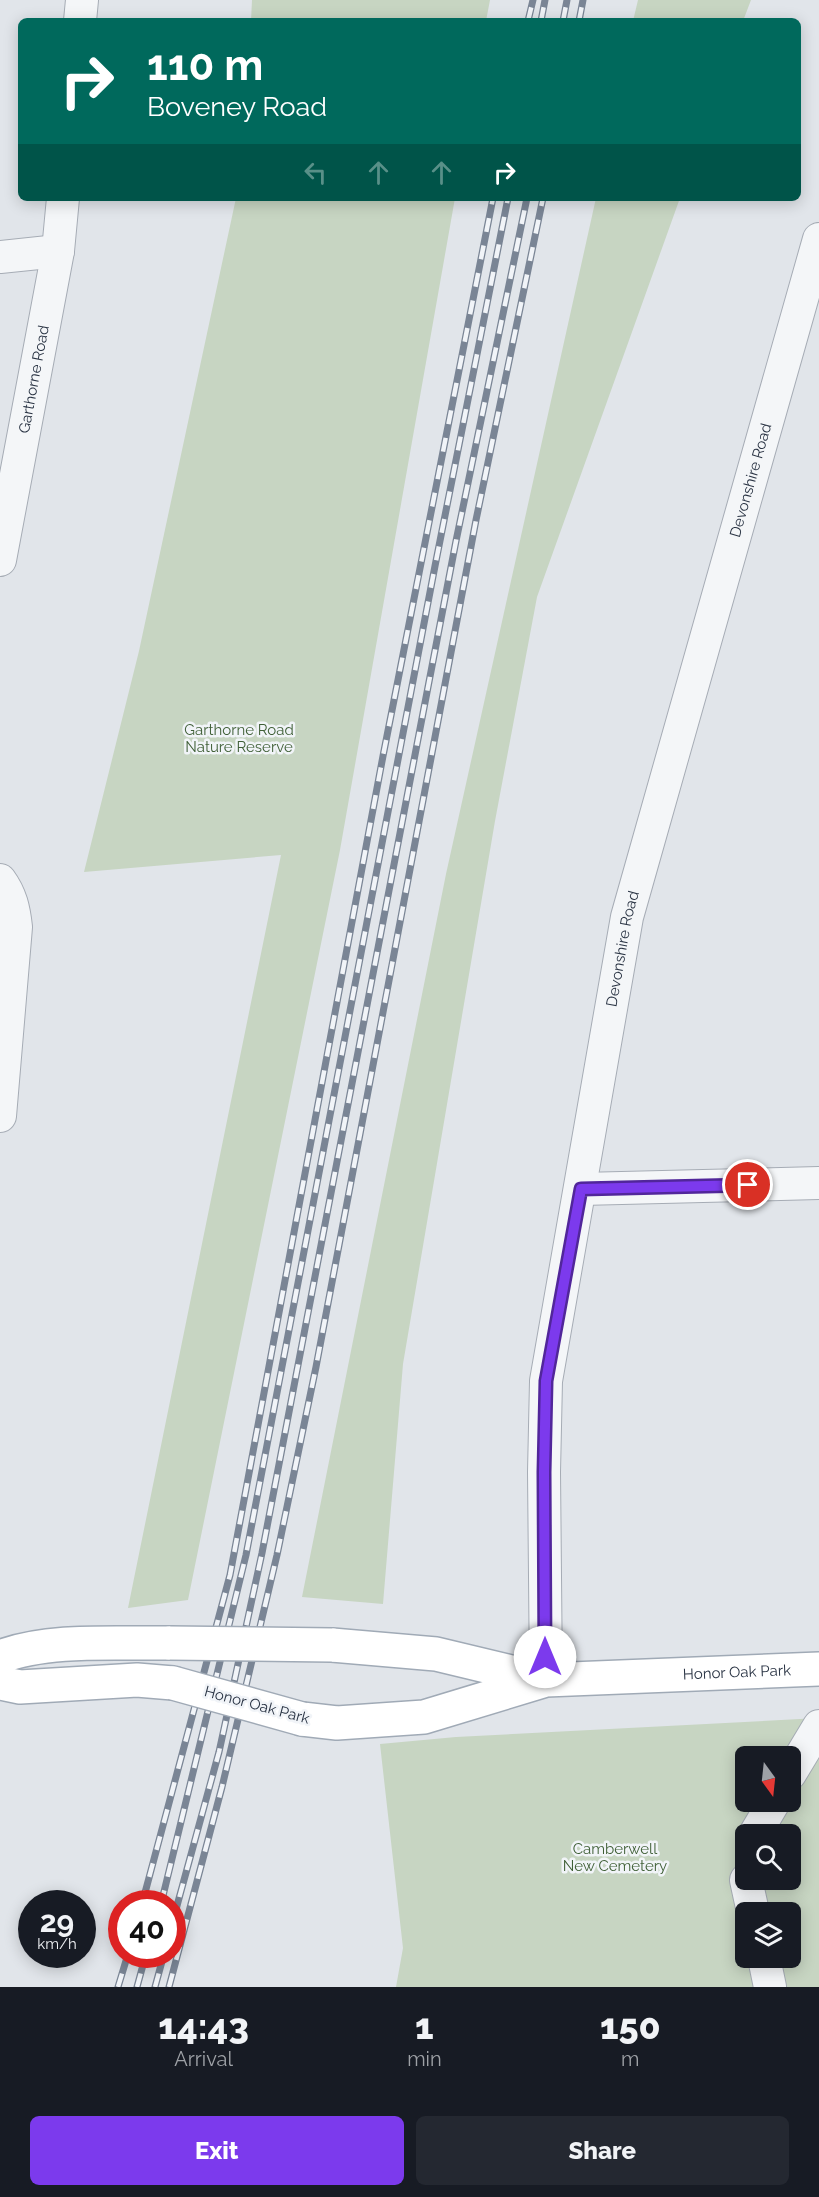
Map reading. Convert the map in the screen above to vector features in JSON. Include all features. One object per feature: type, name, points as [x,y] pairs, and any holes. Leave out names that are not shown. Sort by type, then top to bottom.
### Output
[{"type":"main road","name":"Honor Oak Park","points":[[0,1657],[21,1649],[59,1645],[170,1643],[332,1645],[436,1653],[546,1680]]},
{"type":"main road","name":"Honor Oak Park","points":[[0,1683],[20,1687],[137,1680],[173,1683],[302,1719],[337,1723],[424,1717],[546,1680],[819,1669]]},
{"type":"street","points":[[80,18],[82,0]]},
{"type":"street","name":"Garthorne Road","points":[[0,559],[58,251],[63,201]]},
{"type":"street","name":"Devonshire Road","points":[[546,1680],[544,1472],[546,1381],[627,917],[819,239]]},
{"type":"street","points":[[0,257],[58,251]]},
{"type":"street","points":[[0,880],[7,890],[14,909],[16,927],[0,1116]]},
{"type":"street","points":[[581,1189],[819,1183]]},
{"type":"street","points":[[801,1756],[819,1726]]},
{"type":"street","points":[[766,1968],[770,1987]]},
{"type":"green space","points":[[252,0],[490,0],[487,18],[251,18]]},
{"type":"green space","points":[[638,0],[751,0],[744,18],[634,18]]},
{"type":"green space","name":"Garthorne Road Nature Reserve","points":[[235,201],[454,201],[340,850],[188,1600],[128,1608],[281,855],[84,872],[139,651]]},
{"type":"green space","points":[[595,201],[679,201],[537,597],[495,821],[403,1364],[383,1604],[302,1597],[446,874]]},
{"type":"green space","name":"Camberwell New Cemetery","points":[[819,1718],[819,1987],[396,1987],[403,1948],[380,1744],[456,1737]]},
{"type":"railway","points":[[529,18],[533,0]]},
{"type":"railway","points":[[542,18],[545,0]]},
{"type":"railway","points":[[564,18],[567,0]]},
{"type":"railway","points":[[580,18],[583,0]]},
{"type":"railway","points":[[146,1890],[230,1575],[383,756],[492,201]]},
{"type":"railway","points":[[164,1890],[246,1555],[435,566],[507,201]]},
{"type":"railway","points":[[181,1890],[219,1752],[262,1553],[456,541],[526,201]]},
{"type":"railway","points":[[169,1987],[222,1787],[277,1555],[316,1367],[476,520],[542,201]]},
{"type":"railway","points":[[118,1987],[124,1968]]},
{"type":"railway","points":[[137,1987],[142,1968]]},
{"type":"railway","points":[[155,1987],[160,1968]]},
{"type":"route","points":[[545,1657],[546,1381],[581,1189],[748,1185]]}]
